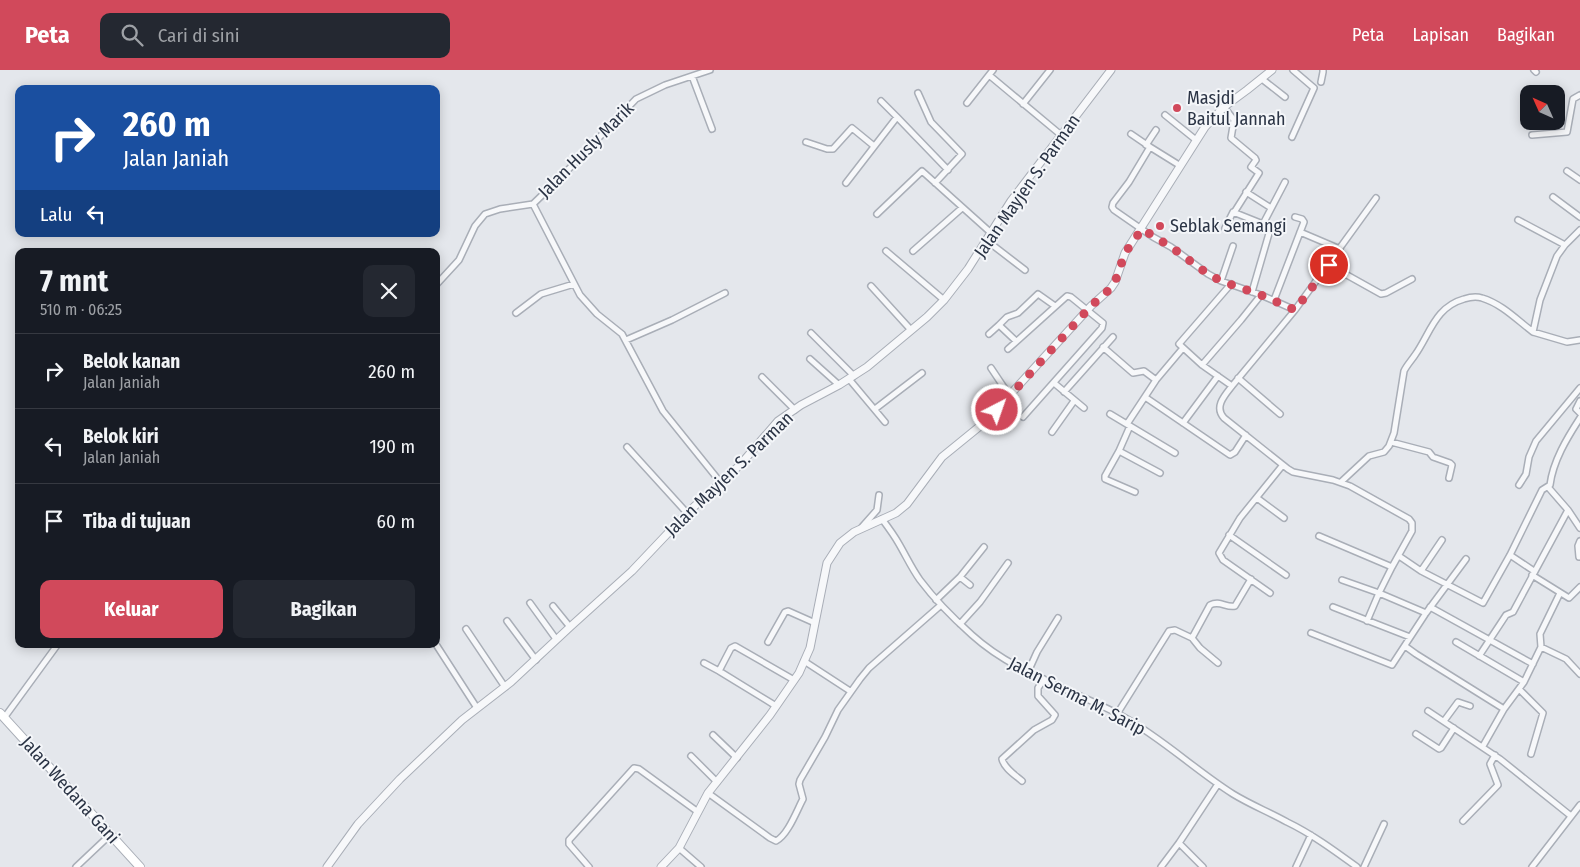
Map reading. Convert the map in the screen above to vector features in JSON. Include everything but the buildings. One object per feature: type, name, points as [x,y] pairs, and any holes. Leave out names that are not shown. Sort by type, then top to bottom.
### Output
[{"type":"main road","name":"Jalan Wedana Gani","points":[[2,716],[140,867]]},
{"type":"street","name":"Jalan Husly Marik","points":[[440,280],[458,260],[482,217],[500,209],[533,204],[636,99],[653,90],[710,70]]},
{"type":"street","points":[[966,104],[993,70]]},
{"type":"street","points":[[1023,104],[1050,70]]},
{"type":"street","name":"Jalan Mayjen S. Parman","points":[[327,867],[347,838],[368,813],[444,736],[536,660],[570,626],[632,572],[687,513],[750,454],[771,428],[795,410],[852,377],[878,358],[944,300],[968,269],[1011,200],[1111,70]]},
{"type":"street","points":[[661,867],[679,848],[708,792],[738,758],[794,680],[810,648],[827,563],[840,543],[860,529],[896,513],[907,504],[942,457],[981,426],[1115,282],[1125,253],[1142,229],[1179,165],[1213,117],[1272,70]]},
{"type":"street","points":[[1292,137],[1314,88],[1293,70]]},
{"type":"street","points":[[1321,82],[1324,72],[1322,70]]},
{"type":"street","points":[[989,75],[1061,135]]},
{"type":"street","points":[[692,76],[712,129]]},
{"type":"street","points":[[1262,79],[1285,97]]},
{"type":"street","points":[[918,94],[930,122],[962,154],[935,183]]},
{"type":"street","points":[[1532,135],[1567,132],[1573,99],[1580,95]]},
{"type":"street","points":[[881,101],[948,170]]},
{"type":"street","points":[[1224,107],[1234,120],[1231,138],[1256,159],[1251,167],[1259,172],[1232,213],[1225,228]]},
{"type":"street","points":[[1165,116],[1196,140]]},
{"type":"street","points":[[846,183],[897,117]]},
{"type":"street","points":[[806,142],[833,149],[852,128],[874,146]]},
{"type":"street","points":[[1156,130],[1129,182],[1112,205],[1117,213],[1171,247],[1208,274],[1295,310]]},
{"type":"street","points":[[1131,134],[1179,165]]},
{"type":"street","points":[[877,214],[920,171],[925,172],[990,232]]},
{"type":"street","points":[[1567,171],[1580,180]]},
{"type":"street","points":[[1263,224],[1285,182]]},
{"type":"street","points":[[1246,192],[1271,208]]},
{"type":"street","points":[[1553,197],[1580,217]]},
{"type":"street","points":[[1368,621],[1379,593],[1412,531],[1411,521],[1341,482],[1293,472],[1282,466],[1224,418],[1219,407],[1238,378],[1295,310],[1329,265],[1376,198]]},
{"type":"street","points":[[533,204],[574,284],[589,306],[622,334],[663,411],[721,482]]},
{"type":"street","points":[[913,251],[962,208]]},
{"type":"street","points":[[1235,211],[1269,227],[1270,230],[1252,292]]},
{"type":"street","points":[[1274,300],[1304,221],[1295,217]]},
{"type":"street","points":[[1518,220],[1565,245]]},
{"type":"street","points":[[1533,332],[1540,300],[1557,256],[1580,230]]},
{"type":"street","points":[[1300,232],[1340,249]]},
{"type":"street","points":[[986,240],[1026,270]]},
{"type":"street","points":[[1221,281],[1233,246]]},
{"type":"street","points":[[886,251],[944,300]]},
{"type":"street","points":[[1329,265],[1382,294],[1412,279]]},
{"type":"street","points":[[516,312],[542,294],[574,284]]},
{"type":"street","points":[[1231,284],[1179,344],[1232,386]]},
{"type":"street","points":[[871,286],[912,330]]},
{"type":"street","points":[[626,340],[672,320],[725,293]]},
{"type":"street","points":[[990,334],[998,325],[1018,312],[1038,294],[1055,306]]},
{"type":"street","points":[[1202,364],[1261,295]]},
{"type":"street","points":[[1008,349],[1067,296],[1071,297],[1102,321],[1104,325],[1024,417]]},
{"type":"street","points":[[1341,482],[1369,456],[1384,452],[1391,442],[1406,365],[1415,355],[1437,318],[1447,307],[1456,301],[1480,297],[1495,303],[1533,332],[1567,342],[1580,340]]},
{"type":"street","points":[[998,325],[1016,341]]},
{"type":"street","points":[[811,333],[852,377],[885,422]]},
{"type":"street","points":[[1064,392],[1113,337]]},
{"type":"street","points":[[1103,347],[1133,373],[1144,371],[1156,380]]},
{"type":"street","points":[[1135,492],[1105,479],[1104,476],[1119,451],[1129,425],[1145,397],[1156,380],[1183,348]]},
{"type":"street","points":[[810,359],[839,385]]},
{"type":"street","points":[[991,368],[1009,395]]},
{"type":"street","points":[[875,409],[922,373]]},
{"type":"street","points":[[1183,423],[1218,376]]},
{"type":"street","points":[[762,377],[795,410]]},
{"type":"street","points":[[1238,378],[1280,414]]},
{"type":"street","points":[[1054,383],[1084,408]]},
{"type":"street","points":[[1519,485],[1526,474],[1529,458],[1536,441],[1580,388]]},
{"type":"street","points":[[1145,397],[1230,454],[1235,452],[1246,435]]},
{"type":"street","points":[[1052,432],[1074,401]]},
{"type":"street","points":[[1580,401],[1576,409],[1580,413]]},
{"type":"street","points":[[1110,414],[1175,453]]},
{"type":"street","points":[[1399,556],[1421,571],[1483,603],[1510,555],[1542,490],[1550,485],[1552,470],[1558,456],[1580,418]]},
{"type":"street","points":[[1391,442],[1428,452],[1433,457],[1450,463],[1452,465],[1449,478]]},
{"type":"street","points":[[627,447],[687,513]]},
{"type":"street","points":[[1119,451],[1160,473]]},
{"type":"street","points":[[1270,593],[1220,556],[1220,549],[1240,518],[1282,466]]},
{"type":"street","points":[[1548,487],[1568,510],[1580,528]]},
{"type":"street","points":[[860,529],[877,510],[879,495]]},
{"type":"street","points":[[1257,498],[1284,518]]},
{"type":"street","points":[[1479,656],[1506,615],[1513,612],[1568,510]]},
{"type":"street","name":"Jalan Serma M. Sarip","points":[[882,519],[898,542],[919,579],[940,605],[973,637],[1000,657],[1117,714],[1154,735],[1218,784],[1253,806],[1311,834],[1357,867]]},
{"type":"street","points":[[1229,535],[1286,575]]},
{"type":"street","points":[[1319,536],[1392,567]]},
{"type":"street","points":[[1421,571],[1442,540]]},
{"type":"street","points":[[1579,557],[1578,546],[1580,541]]},
{"type":"street","points":[[936,600],[960,577],[984,547]]},
{"type":"street","points":[[1510,555],[1569,598],[1580,588]]},
{"type":"street","points":[[1311,633],[1391,665],[1466,558]]},
{"type":"street","points":[[960,624],[980,602],[1008,564]]},
{"type":"street","points":[[960,577],[970,585]]},
{"type":"street","points":[[1192,638],[1210,605],[1217,603],[1233,607],[1251,579]]},
{"type":"street","points":[[1342,580],[1426,613]]},
{"type":"street","points":[[1483,746],[1504,709],[1524,682],[1541,647],[1540,634],[1560,593]]},
{"type":"street","points":[[530,603],[556,639]]},
{"type":"street","points":[[708,792],[770,838],[779,840],[784,835],[804,799],[799,784],[800,780],[850,691],[869,668],[940,605]]},
{"type":"street","points":[[553,606],[570,626]]},
{"type":"street","points":[[1333,607],[1410,637]]},
{"type":"street","points":[[1430,607],[1533,664]]},
{"type":"street","points":[[768,642],[785,612],[788,611],[815,623]]},
{"type":"street","points":[[1028,672],[1058,618]]},
{"type":"street","points":[[507,621],[536,660]]},
{"type":"street","points":[[466,629],[504,687]]},
{"type":"street","points":[[1117,714],[1169,631],[1175,630],[1192,638],[1200,648],[1218,662]]},
{"type":"street","points":[[1456,642],[1524,682]]},
{"type":"street","points":[[719,671],[731,648],[735,646],[794,680]]},
{"type":"street","points":[[1405,646],[1504,709]]},
{"type":"street","points":[[1541,647],[1566,659],[1579,671]]},
{"type":"street","points":[[2,716],[55,648]]},
{"type":"street","points":[[438,648],[477,708]]},
{"type":"street","points":[[804,661],[850,691]]},
{"type":"street","points":[[704,662],[776,706]]},
{"type":"street","points":[[1022,781],[1002,762],[1002,759],[1034,730],[1052,720],[1055,715],[1038,696],[1037,692],[1044,680]]},
{"type":"street","points":[[1519,689],[1543,713],[1531,754]]},
{"type":"street","points":[[1444,721],[1458,702],[1470,706]]},
{"type":"street","points":[[1428,711],[1483,746],[1571,816]]},
{"type":"street","points":[[1416,734],[1439,749],[1454,728]]},
{"type":"street","points":[[712,735],[738,758]]},
{"type":"street","points":[[1463,820],[1498,784],[1490,764],[1495,755]]},
{"type":"street","points":[[691,756],[717,782]]},
{"type":"street","points":[[589,867],[569,844],[569,840],[634,768],[639,769],[698,812]]},
{"type":"street","points":[[1161,867],[1218,784]]},
{"type":"street","points":[[1532,867],[1580,806]]},
{"type":"street","points":[[1364,867],[1384,824]]},
{"type":"street","points":[[76,867],[111,834]]},
{"type":"street","points":[[1296,867],[1311,834]]},
{"type":"street","points":[[1179,843],[1203,867]]},
{"type":"street","points":[[679,848],[701,867]]},
{"type":"place","name":"Masjdi Baitul Jannah","points":[[1177,108]]},
{"type":"place","name":"Seblak Semangi","points":[[1160,226]]},
{"type":"route","points":[[997,410],[1091,306],[1111,288],[1125,253],[1142,229],[1221,281],[1274,300],[1295,310],[1329,265]]}]
